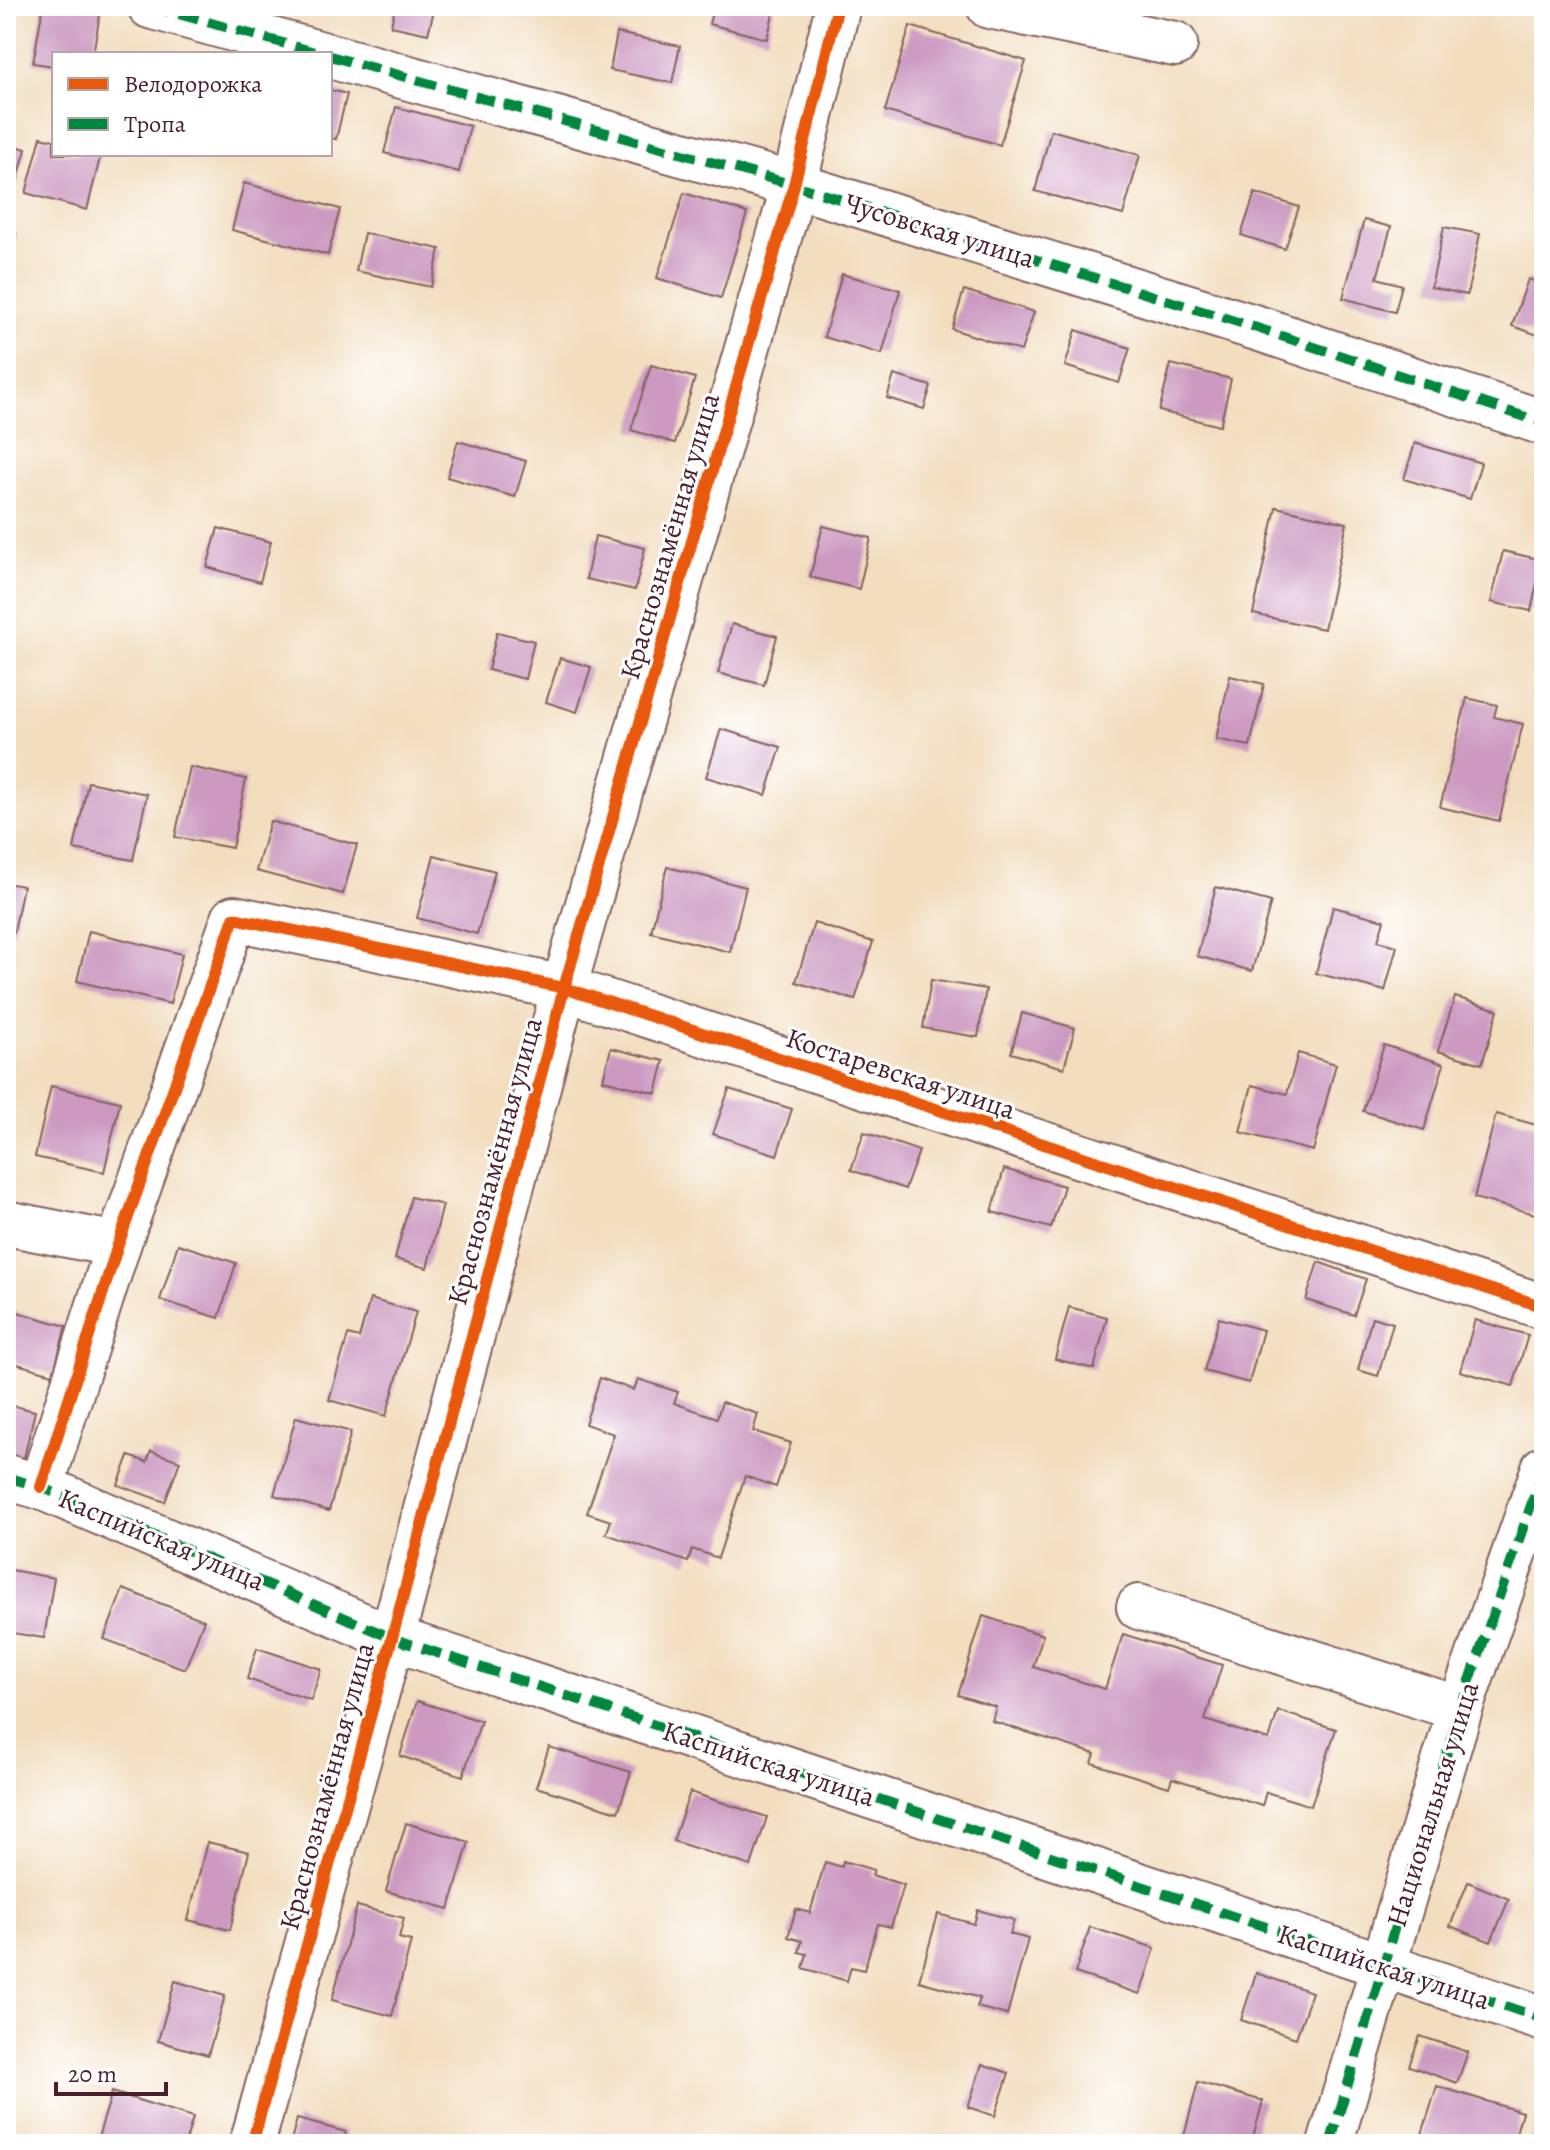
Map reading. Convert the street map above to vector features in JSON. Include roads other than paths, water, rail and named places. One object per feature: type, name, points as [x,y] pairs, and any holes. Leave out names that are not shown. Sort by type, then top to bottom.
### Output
[{"type":"street","points":[[150,6],[315,52]]},
{"type":"street","name":"Краснознамённая улица","points":[[252,2144],[392,1638],[564,988],[794,185],[838,6]]},
{"type":"street","points":[[989,6],[1175,44]]},
{"type":"street","name":"Чусовская улица","points":[[332,57],[794,185],[1257,328],[1544,423]]},
{"type":"street","name":"Костаревская улица","points":[[118,1245],[234,918],[564,988],[1544,1307]]},
{"type":"street","points":[[6,1223],[118,1245],[24,1482]]},
{"type":"street","name":"Национальная улица","points":[[1330,2144],[1460,1709],[1544,1468]]},
{"type":"street","name":"Каспийская улица","points":[[24,1482],[392,1638],[1544,2019]]},
{"type":"street","points":[[1139,1607],[1460,1709]]}]
